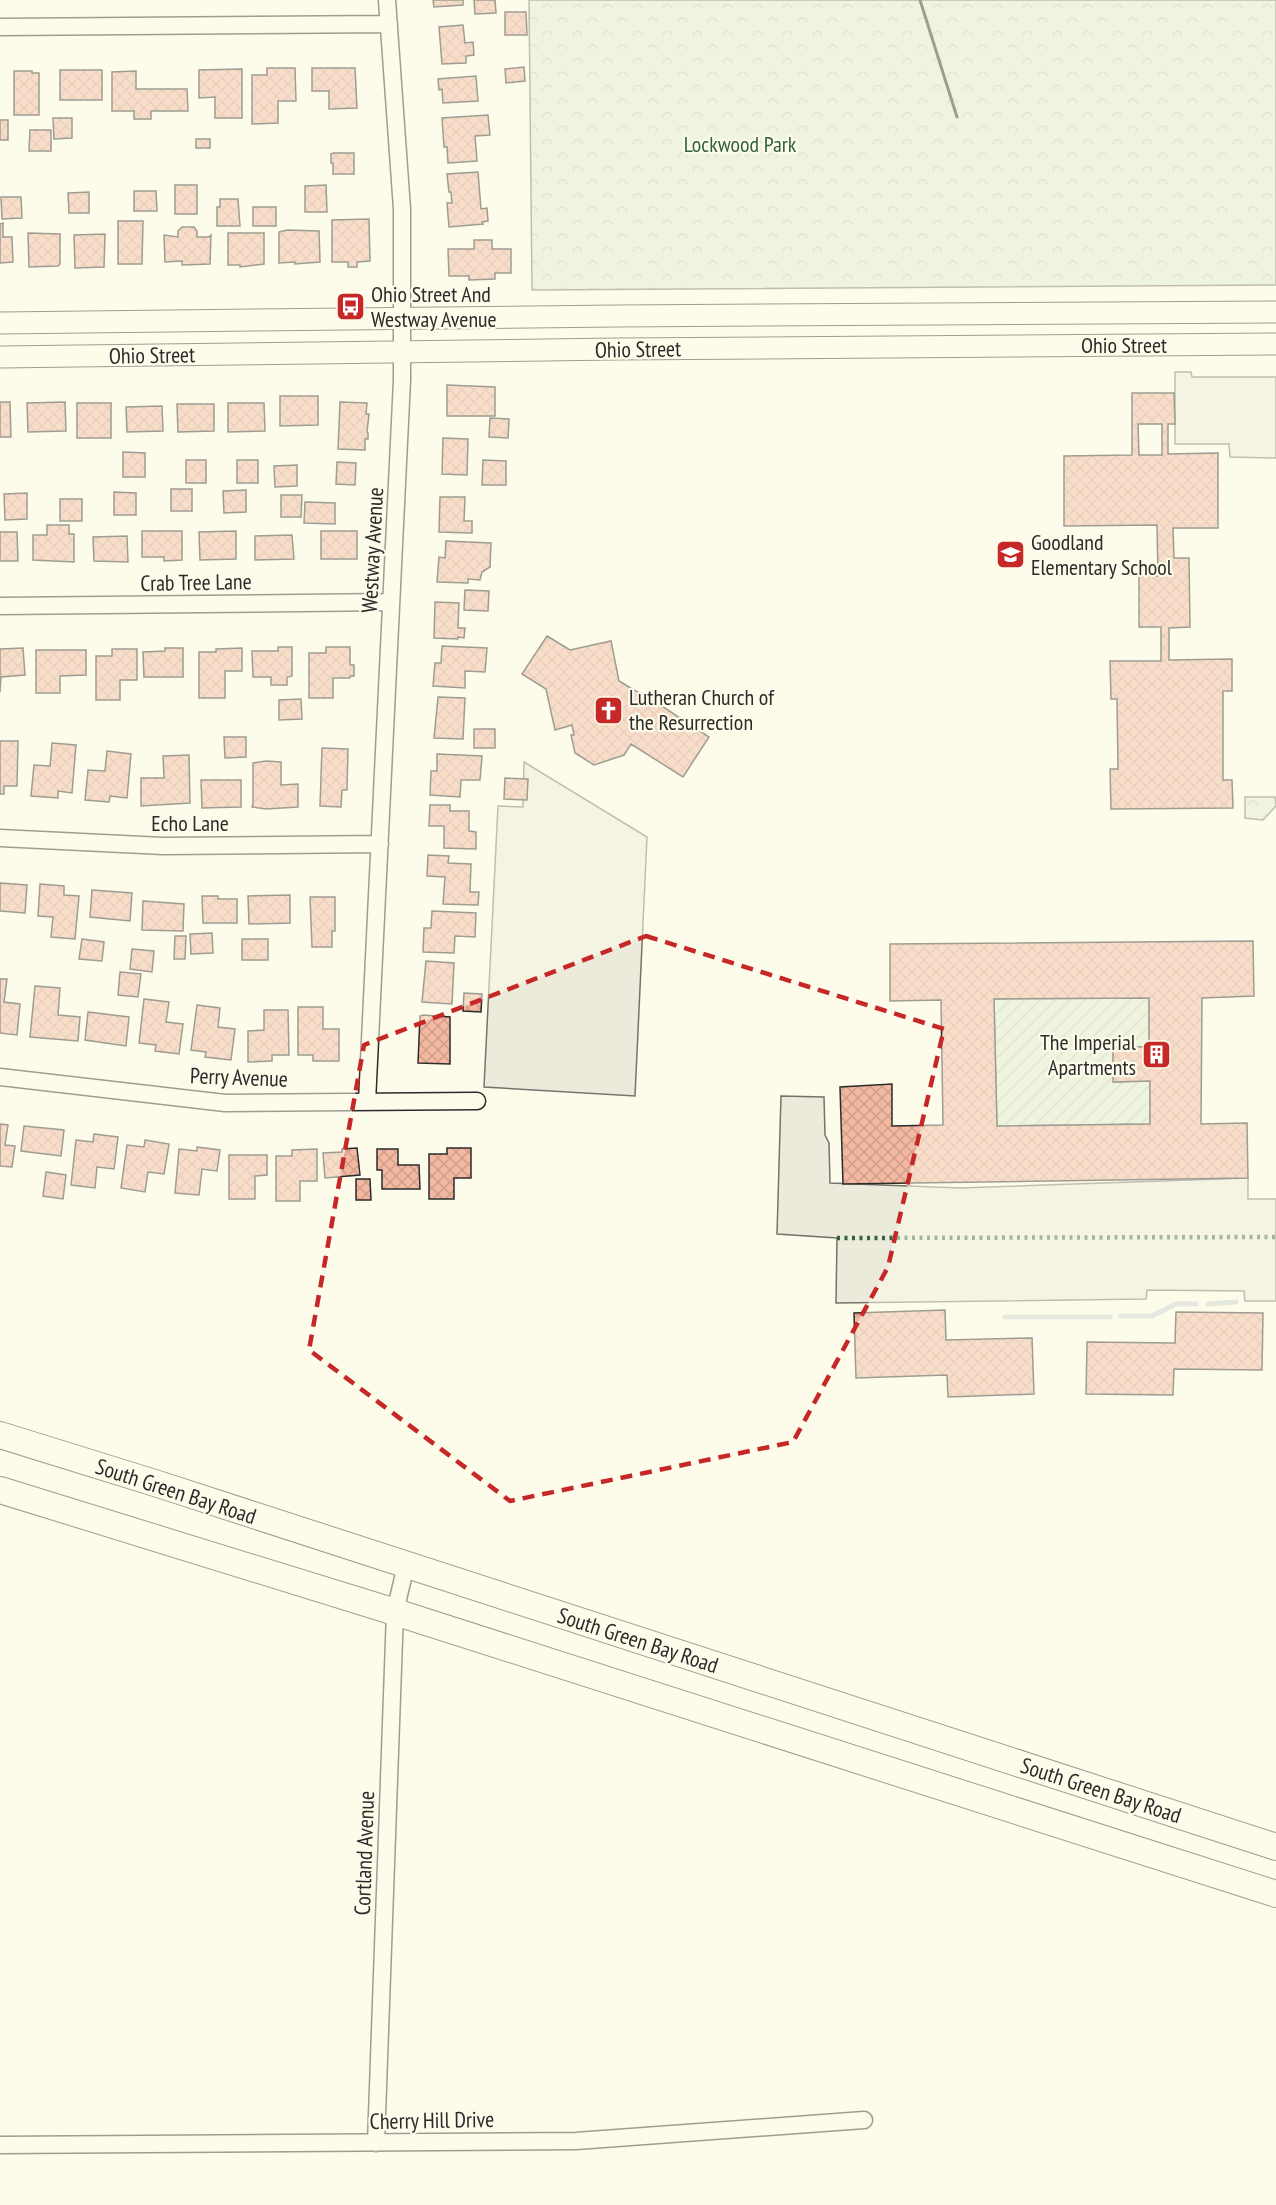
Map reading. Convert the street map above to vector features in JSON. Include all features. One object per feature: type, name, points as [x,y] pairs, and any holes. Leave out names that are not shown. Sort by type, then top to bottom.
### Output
[{"type":"main road","name":"South Green Bay Road","points":[[0,1435],[1276,1847]]},
{"type":"main road","name":"South Green Bay Road","points":[[0,1490],[395,1612],[1276,1894]]},
{"type":"street","name":"Westway Avenue","points":[[367,1102],[403,351],[402,209],[387,0]]},
{"type":"street","points":[[0,27],[389,24]]},
{"type":"street","name":"Ohio Street","points":[[0,323],[1276,312]]},
{"type":"street","points":[[1023,313],[1023,346]]},
{"type":"street","points":[[69,323],[69,356]]},
{"type":"street","name":"Ohio Street","points":[[0,357],[403,351],[1276,344]]},
{"type":"street","name":"Crab Tree Lane","points":[[0,606],[392,602]]},
{"type":"street","name":"Echo Lane","points":[[0,838],[163,846],[380,844]]},
{"type":"street","name":"Perry Avenue","points":[[0,1077],[225,1103],[477,1101]]},
{"type":"street","name":"Cortland Avenue","points":[[376,2143],[395,1612],[406,1565]]},
{"type":"street","name":"Cherry Hill Drive","points":[[0,2145],[576,2141],[864,2120]]},
{"type":"highlighted area","points":[[646,936],[944,1029],[888,1267],[793,1442],[510,1501],[309,1350],[364,1045]]},
{"type":"green space","name":"Lockwood Park","points":[[529,0],[1276,0],[1276,285],[532,290]]},
{"type":"green space","points":[[1245,797],[1275,797],[1276,806],[1263,820],[1245,818]]},
{"type":"green space","points":[[1149,998],[1149,1047],[1113,1047],[1114,1082],[1150,1081],[1150,1124],[997,1126],[994,999]]},
{"type":"shaded area","points":[[1175,372],[1191,372],[1192,377],[1276,377],[1276,458],[1230,457],[1229,444],[1175,444]]},
{"type":"shaded area","points":[[524,762],[647,837],[635,1096],[484,1087],[498,806],[523,807]]},
{"type":"shaded area","points":[[781,1096],[824,1097],[830,1183],[960,1188],[1248,1178],[1248,1199],[1276,1199],[1276,1301],[1245,1301],[1244,1291],[1147,1290],[1146,1299],[836,1303],[837,1238],[777,1234]]},
{"type":"building","points":[[433,0],[463,0],[463,5],[434,7]]},
{"type":"building","points":[[474,0],[495,0],[496,13],[475,14]]},
{"type":"building","points":[[505,12],[526,12],[527,35],[505,35]]},
{"type":"building","points":[[463,25],[465,43],[473,42],[474,55],[466,56],[466,63],[442,64],[439,27]]},
{"type":"building","points":[[524,67],[525,81],[506,83],[505,69]]},
{"type":"building","points":[[267,68],[295,68],[296,101],[278,101],[278,123],[252,124],[252,75],[267,75]]},
{"type":"building","points":[[312,68],[355,68],[357,108],[329,109],[329,91],[312,91]]},
{"type":"building","points":[[242,69],[242,118],[215,118],[215,97],[199,98],[199,70]]},
{"type":"building","points":[[60,70],[102,70],[102,100],[60,100]]},
{"type":"building","points":[[14,71],[39,73],[39,115],[14,115]]},
{"type":"building","points":[[136,71],[136,89],[187,89],[188,111],[151,111],[151,119],[134,119],[134,111],[112,111],[112,72]]},
{"type":"building","points":[[476,76],[478,101],[443,103],[442,89],[439,90],[438,79]]},
{"type":"building","points":[[488,115],[490,135],[475,136],[477,161],[448,163],[447,147],[444,147],[442,118]]},
{"type":"building","points":[[53,118],[72,118],[72,138],[54,139]]},
{"type":"building","points":[[0,120],[8,120],[8,140],[0,140]]},
{"type":"building","points":[[30,130],[51,130],[51,151],[29,151]]},
{"type":"building","points":[[196,139],[210,139],[210,148],[196,148]]},
{"type":"building","points":[[354,153],[354,174],[333,174],[331,154]]},
{"type":"building","points":[[478,172],[481,209],[487,208],[488,221],[482,222],[483,224],[449,227],[447,203],[452,203],[447,174]]},
{"type":"building","points":[[175,185],[197,185],[197,214],[175,214]]},
{"type":"building","points":[[326,185],[327,212],[305,212],[305,186]]},
{"type":"building","points":[[134,191],[156,191],[157,211],[134,211]]},
{"type":"building","points":[[89,192],[89,213],[69,213],[68,193]]},
{"type":"building","points":[[1,197],[21,197],[22,218],[2,219]]},
{"type":"building","points":[[220,199],[238,199],[240,226],[217,226],[217,207],[220,207]]},
{"type":"building","points":[[253,207],[276,207],[276,226],[253,226]]},
{"type":"building","points":[[369,219],[370,261],[357,262],[357,267],[348,267],[348,262],[332,262],[332,220]]},
{"type":"building","points":[[118,221],[143,221],[142,264],[118,264]]},
{"type":"building","points":[[3,223],[3,237],[12,237],[13,262],[0,263],[0,224]]},
{"type":"building","points":[[182,227],[194,227],[197,237],[211,235],[210,264],[182,265],[182,261],[165,262],[164,235],[178,237],[178,231]]},
{"type":"building","points":[[319,231],[320,262],[279,263],[279,232]]},
{"type":"building","points":[[28,233],[60,234],[60,264],[58,266],[29,267]]},
{"type":"building","points":[[228,233],[264,233],[264,264],[240,267],[240,265],[228,265]]},
{"type":"building","points":[[105,234],[104,267],[75,268],[74,235]]},
{"type":"building","points":[[474,240],[492,240],[492,249],[511,249],[511,273],[495,273],[495,279],[469,280],[469,276],[449,276],[448,249],[474,249]]},
{"type":"building","points":[[447,385],[495,387],[495,416],[447,416]]},
{"type":"building","points":[[1132,393],[1174,393],[1175,424],[1168,424],[1168,454],[1218,453],[1218,528],[1173,528],[1174,558],[1189,558],[1190,627],[1169,628],[1169,660],[1232,659],[1232,691],[1223,691],[1223,780],[1232,780],[1233,808],[1111,809],[1110,769],[1118,769],[1117,699],[1111,699],[1110,661],[1161,661],[1161,627],[1139,627],[1139,576],[1158,576],[1157,525],[1064,526],[1064,456],[1132,455]],"holes":[[[1138,424],[1162,424],[1162,455],[1139,455]]]},
{"type":"building","points":[[280,396],[318,396],[318,425],[280,426]]},
{"type":"building","points":[[0,402],[10,402],[11,437],[0,437]]},
{"type":"building","points":[[65,402],[66,431],[28,432],[27,403]]},
{"type":"building","points":[[340,402],[367,403],[368,439],[365,439],[365,450],[338,449]]},
{"type":"building","points":[[77,403],[111,403],[111,438],[77,438]]},
{"type":"building","points":[[228,403],[264,403],[265,431],[228,432]]},
{"type":"building","points":[[177,404],[214,404],[214,431],[178,432]]},
{"type":"building","points":[[162,406],[163,431],[127,432],[126,407]]},
{"type":"building","points":[[490,418],[509,419],[508,438],[489,437]]},
{"type":"building","points":[[443,438],[468,439],[467,475],[442,474]]},
{"type":"building","points":[[123,452],[145,453],[145,477],[123,477]]},
{"type":"building","points":[[186,460],[206,460],[206,483],[186,483]]},
{"type":"building","points":[[237,460],[258,460],[258,483],[237,483]]},
{"type":"building","points":[[483,460],[506,461],[506,485],[482,485]]},
{"type":"building","points":[[337,462],[356,463],[355,485],[336,484]]},
{"type":"building","points":[[297,465],[297,486],[275,487],[274,466]]},
{"type":"building","points":[[171,489],[192,489],[192,511],[171,511]]},
{"type":"building","points":[[246,490],[246,512],[224,513],[223,491]]},
{"type":"building","points":[[114,492],[136,493],[136,515],[114,515]]},
{"type":"building","points":[[27,493],[27,519],[5,520],[4,494]]},
{"type":"building","points":[[281,495],[302,495],[301,517],[281,517]]},
{"type":"building","points":[[440,497],[465,497],[464,521],[472,521],[472,533],[439,532]]},
{"type":"building","points":[[60,499],[82,499],[82,521],[60,521]]},
{"type":"building","points":[[305,502],[335,503],[335,524],[304,523]]},
{"type":"building","points":[[47,525],[69,525],[69,534],[74,534],[74,562],[33,560],[33,535],[47,535]]},
{"type":"building","points":[[142,531],[182,531],[182,560],[164,561],[164,557],[142,557]]},
{"type":"building","points":[[236,531],[236,559],[200,560],[199,532]]},
{"type":"building","points":[[321,531],[357,531],[357,559],[321,559]]},
{"type":"building","points":[[0,532],[17,532],[18,561],[0,561]]},
{"type":"building","points":[[292,535],[294,559],[255,560],[255,536]]},
{"type":"building","points":[[127,536],[128,562],[94,561],[93,537]]},
{"type":"building","points":[[446,541],[491,543],[490,567],[482,572],[480,580],[468,579],[468,583],[437,582],[439,557],[445,558]]},
{"type":"building","points":[[465,590],[489,591],[488,611],[464,610]]},
{"type":"building","points":[[435,602],[459,603],[458,628],[465,628],[464,638],[434,638]]},
{"type":"building","name":"Lutheran Church of the Resurrection","points":[[547,636],[570,650],[611,641],[619,681],[642,693],[709,737],[683,777],[631,744],[624,755],[594,765],[575,753],[571,735],[574,735],[572,725],[555,730],[546,689],[522,674]]},
{"type":"building","points":[[442,646],[487,648],[485,672],[465,671],[465,688],[433,686],[435,663],[441,663]]},
{"type":"building","points":[[278,647],[292,647],[292,676],[287,677],[287,685],[271,685],[271,677],[253,677],[252,651],[278,651]]},
{"type":"building","points":[[326,647],[350,647],[350,665],[354,665],[354,676],[333,678],[333,698],[309,698],[309,653],[326,653]]},
{"type":"building","points":[[23,648],[25,675],[1,677],[0,692],[0,649]]},
{"type":"building","points":[[165,648],[183,648],[183,677],[144,677],[143,652],[165,651]]},
{"type":"building","points":[[242,648],[242,671],[225,671],[225,698],[199,698],[199,652]]},
{"type":"building","points":[[112,649],[137,649],[137,680],[120,680],[120,700],[96,700],[96,656],[112,656]]},
{"type":"building","points":[[36,650],[86,650],[86,675],[60,676],[60,693],[36,693]]},
{"type":"building","points":[[438,697],[465,698],[463,739],[434,738]]},
{"type":"building","points":[[301,699],[302,719],[279,720],[279,700]]},
{"type":"building","points":[[474,729],[495,729],[495,748],[474,748]]},
{"type":"building","points":[[224,737],[246,737],[246,757],[225,758]]},
{"type":"building","points":[[0,741],[18,741],[17,786],[4,786],[4,794],[0,794]]},
{"type":"building","points":[[52,743],[76,745],[72,793],[58,791],[58,798],[31,796],[34,765],[50,766]]},
{"type":"building","points":[[322,748],[348,749],[347,790],[342,790],[341,807],[320,806]]},
{"type":"building","points":[[107,751],[131,754],[127,798],[110,796],[109,802],[85,800],[88,770],[105,771]]},
{"type":"building","points":[[437,754],[482,756],[480,780],[461,780],[460,797],[430,795],[431,771],[437,771]]},
{"type":"building","points":[[189,755],[190,803],[141,806],[141,778],[164,778],[163,756]]},
{"type":"building","points":[[281,762],[281,785],[298,784],[298,807],[266,809],[252,807],[253,763]]},
{"type":"building","points":[[505,778],[528,779],[527,800],[504,799]]},
{"type":"building","points":[[201,780],[241,780],[241,807],[202,808]]},
{"type":"building","points":[[430,805],[450,805],[450,811],[469,811],[469,831],[476,832],[476,849],[444,848],[444,826],[429,826]]},
{"type":"building","points":[[428,855],[449,856],[448,863],[471,864],[470,892],[479,892],[478,905],[443,904],[445,877],[427,876]]},
{"type":"building","points":[[0,883],[27,885],[25,913],[0,911]]},
{"type":"building","points":[[40,884],[64,886],[64,895],[79,896],[75,939],[51,937],[53,917],[38,916]]},
{"type":"building","points":[[92,890],[132,893],[130,921],[90,917]]},
{"type":"building","points":[[290,895],[290,923],[249,924],[248,896]]},
{"type":"building","points":[[202,896],[237,899],[237,923],[203,923]]},
{"type":"building","points":[[310,897],[335,897],[335,931],[332,931],[332,947],[312,947]]},
{"type":"building","points":[[143,901],[184,904],[183,931],[142,930]]},
{"type":"building","points":[[432,911],[476,913],[475,937],[455,936],[454,953],[423,952],[424,928],[431,928]]},
{"type":"building","points":[[212,933],[213,953],[191,954],[190,934]]},
{"type":"building","points":[[175,936],[186,936],[185,959],[174,959]]},
{"type":"building","points":[[82,939],[104,942],[102,961],[79,959]]},
{"type":"building","points":[[242,939],[268,939],[268,960],[242,960]]},
{"type":"building","name":"The Imperial Apartments","points":[[1253,941],[1254,996],[1202,998],[1201,1124],[1247,1123],[1248,1178],[843,1184],[840,1087],[892,1084],[892,1126],[943,1125],[941,1000],[890,1001],[890,944]],"holes":[[[1149,998],[1149,1047],[1113,1047],[1113,1082],[1150,1081],[1150,1124],[997,1126],[994,999]]]},
{"type":"building","points":[[132,949],[154,951],[152,972],[130,969]]},
{"type":"building","points":[[426,961],[454,963],[452,1004],[422,1002]]},
{"type":"building","points":[[120,972],[141,974],[138,997],[118,995]]},
{"type":"building","points":[[0,979],[7,979],[4,1002],[20,1004],[17,1035],[0,1033]]},
{"type":"building","points":[[35,986],[60,988],[58,1015],[80,1017],[78,1041],[30,1037]]},
{"type":"building","points":[[464,993],[482,994],[481,1012],[463,1011]]},
{"type":"building","points":[[144,999],[169,1002],[166,1022],[183,1024],[179,1054],[155,1051],[156,1045],[139,1043]]},
{"type":"building","points":[[197,1005],[220,1008],[218,1027],[235,1029],[231,1060],[205,1057],[206,1052],[191,1050]]},
{"type":"building","points":[[298,1007],[323,1007],[323,1029],[339,1029],[339,1061],[313,1061],[313,1055],[298,1055]]},
{"type":"building","points":[[264,1010],[288,1010],[289,1055],[272,1055],[272,1061],[248,1062],[248,1031],[264,1030]]},
{"type":"building","points":[[88,1012],[129,1017],[126,1046],[85,1040]]},
{"type":"building","points":[[420,1016],[450,1017],[450,1064],[418,1063]]},
{"type":"building","points":[[0,1124],[8,1125],[5,1145],[15,1146],[12,1167],[0,1166]]},
{"type":"building","points":[[24,1126],[64,1130],[61,1156],[21,1151]]},
{"type":"building","points":[[94,1134],[118,1137],[114,1169],[97,1167],[95,1188],[71,1185],[76,1140],[93,1142]]},
{"type":"building","points":[[145,1140],[169,1144],[164,1174],[148,1172],[145,1192],[121,1188],[127,1145],[144,1147]]},
{"type":"building","points":[[197,1147],[220,1150],[217,1171],[202,1169],[199,1195],[175,1193],[179,1149],[197,1151]]},
{"type":"building","points":[[357,1148],[360,1175],[325,1178],[323,1153]]},
{"type":"building","points":[[447,1148],[471,1148],[471,1178],[454,1178],[454,1199],[429,1199],[429,1154],[447,1154]]},
{"type":"building","points":[[317,1149],[317,1181],[300,1181],[300,1201],[276,1201],[276,1156],[292,1156],[292,1150]]},
{"type":"building","points":[[377,1149],[398,1149],[398,1165],[419,1165],[420,1189],[382,1189],[382,1170],[377,1170]]},
{"type":"building","points":[[229,1155],[267,1155],[267,1175],[255,1176],[255,1199],[229,1199]]},
{"type":"building","points":[[46,1172],[66,1175],[63,1199],[43,1196]]},
{"type":"building","points":[[356,1179],[370,1179],[371,1200],[356,1200]]},
{"type":"building","points":[[945,1310],[946,1340],[1032,1338],[1034,1394],[948,1397],[947,1375],[856,1378],[854,1313]]},
{"type":"building","points":[[1176,1312],[1263,1313],[1262,1370],[1174,1369],[1173,1395],[1086,1394],[1087,1342],[1175,1343]]},
{"type":"waterway","points":[[1208,1304],[1236,1302]]},
{"type":"waterway","points":[[1121,1316],[1152,1316],[1176,1304],[1196,1304]]},
{"type":"waterway","points":[[1005,1317],[1110,1317]]},
{"type":"hedge","points":[[837,1238],[1276,1237]]},
{"type":"wall","points":[[920,0],[957,117]]},
{"type":"place","name":"Ohio Street And Westway Avenue","points":[[350,307]]},
{"type":"place","name":"Goodland Elementary School","points":[[1010,555]]},
{"type":"place","name":"Lutheran Church of the Resurrection","points":[[608,710]]},
{"type":"place","name":"The Imperial Apartments","points":[[1157,1055]]}]
